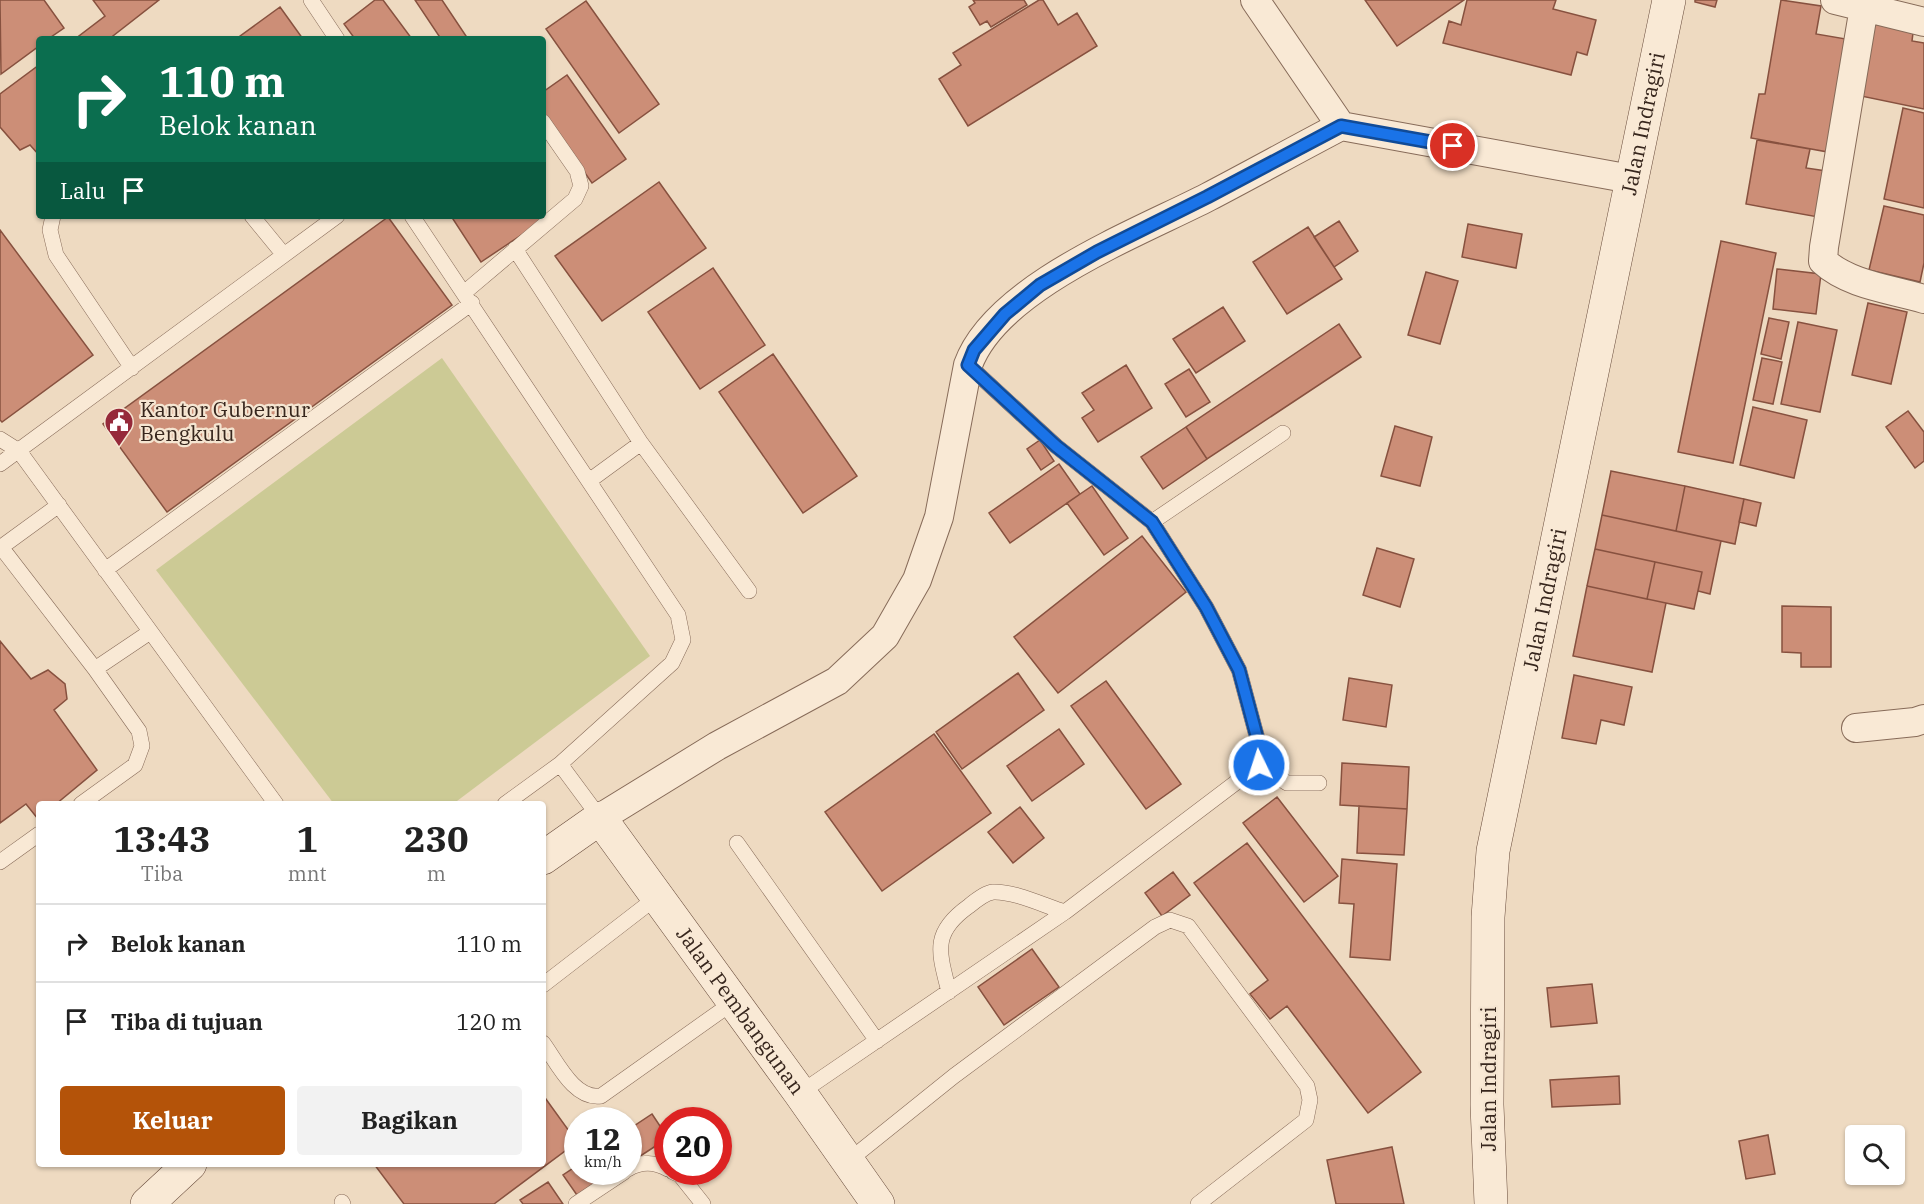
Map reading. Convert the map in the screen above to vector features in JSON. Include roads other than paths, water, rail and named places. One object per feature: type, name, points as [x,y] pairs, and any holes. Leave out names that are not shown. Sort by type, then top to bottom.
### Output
[{"type":"street","points":[[1255,0],[1341,126]]},
{"type":"street","name":"Jalan Indragiri","points":[[1491,1204],[1487,1106],[1488,917],[1493,851],[1630,179],[1669,0]]},
{"type":"street","points":[[1835,0],[1924,22]]},
{"type":"street","points":[[1864,7],[1823,261],[1835,271],[1852,278],[1924,299]]},
{"type":"street","points":[[546,856],[600,818],[717,746],[837,681],[885,636],[917,580],[939,517],[968,365],[974,350],[1005,314],[1040,285],[1097,252],[1341,126],[1630,179]]},
{"type":"street","points":[[1857,728],[1924,719]]},
{"type":"street","name":"Jalan Pembangunan","points":[[600,818],[878,1204]]},
{"type":"street","points":[[147,1204],[187,1167]]},
{"type":"lane","points":[[311,0],[335,36]]},
{"type":"lane","points":[[105,570],[468,298],[515,249],[575,199],[581,186],[577,171],[546,126]]},
{"type":"lane","points":[[52,219],[50,230],[56,255],[132,368]]},
{"type":"lane","points":[[254,219],[284,255]]},
{"type":"lane","points":[[0,464],[333,219]]},
{"type":"lane","points":[[414,219],[678,615],[683,640],[672,663],[560,764],[508,801]]},
{"type":"lane","points":[[515,249],[641,443],[749,591]]},
{"type":"lane","points":[[968,365],[1056,446],[1152,522],[1206,607],[1239,670],[1258,741],[1259,765]]},
{"type":"lane","points":[[1152,522],[1283,433]]},
{"type":"lane","points":[[0,439],[19,451],[274,801]]},
{"type":"lane","points":[[589,481],[641,443]]},
{"type":"lane","points":[[58,505],[1,547],[140,731],[142,746],[135,765],[85,801]]},
{"type":"lane","points":[[95,669],[150,632]]},
{"type":"lane","points":[[560,764],[600,818]]},
{"type":"lane","points":[[1259,765],[1287,783],[1319,783]]},
{"type":"lane","points":[[800,1093],[1065,912],[1259,765]]},
{"type":"lane","points":[[0,862],[36,836]]},
{"type":"lane","points":[[738,843],[877,1041]]},
{"type":"lane","points":[[949,992],[940,954],[943,932],[954,916],[991,892],[1011,895],[1065,912]]},
{"type":"lane","points":[[546,983],[657,897]]},
{"type":"lane","points":[[847,1162],[954,1076],[1155,927],[1170,920],[1188,926],[1307,1086],[1310,1100],[1305,1120],[1198,1204]]},
{"type":"lane","points":[[546,1047],[571,1082],[583,1094],[592,1097],[601,1096],[732,1002]]},
{"type":"lane","points":[[576,1204],[604,1185]]},
{"type":"lane","points":[[688,1185],[703,1204]]},
{"type":"place","name":"Kantor Gubernur Bengkulu","points":[[119,448]]}]
